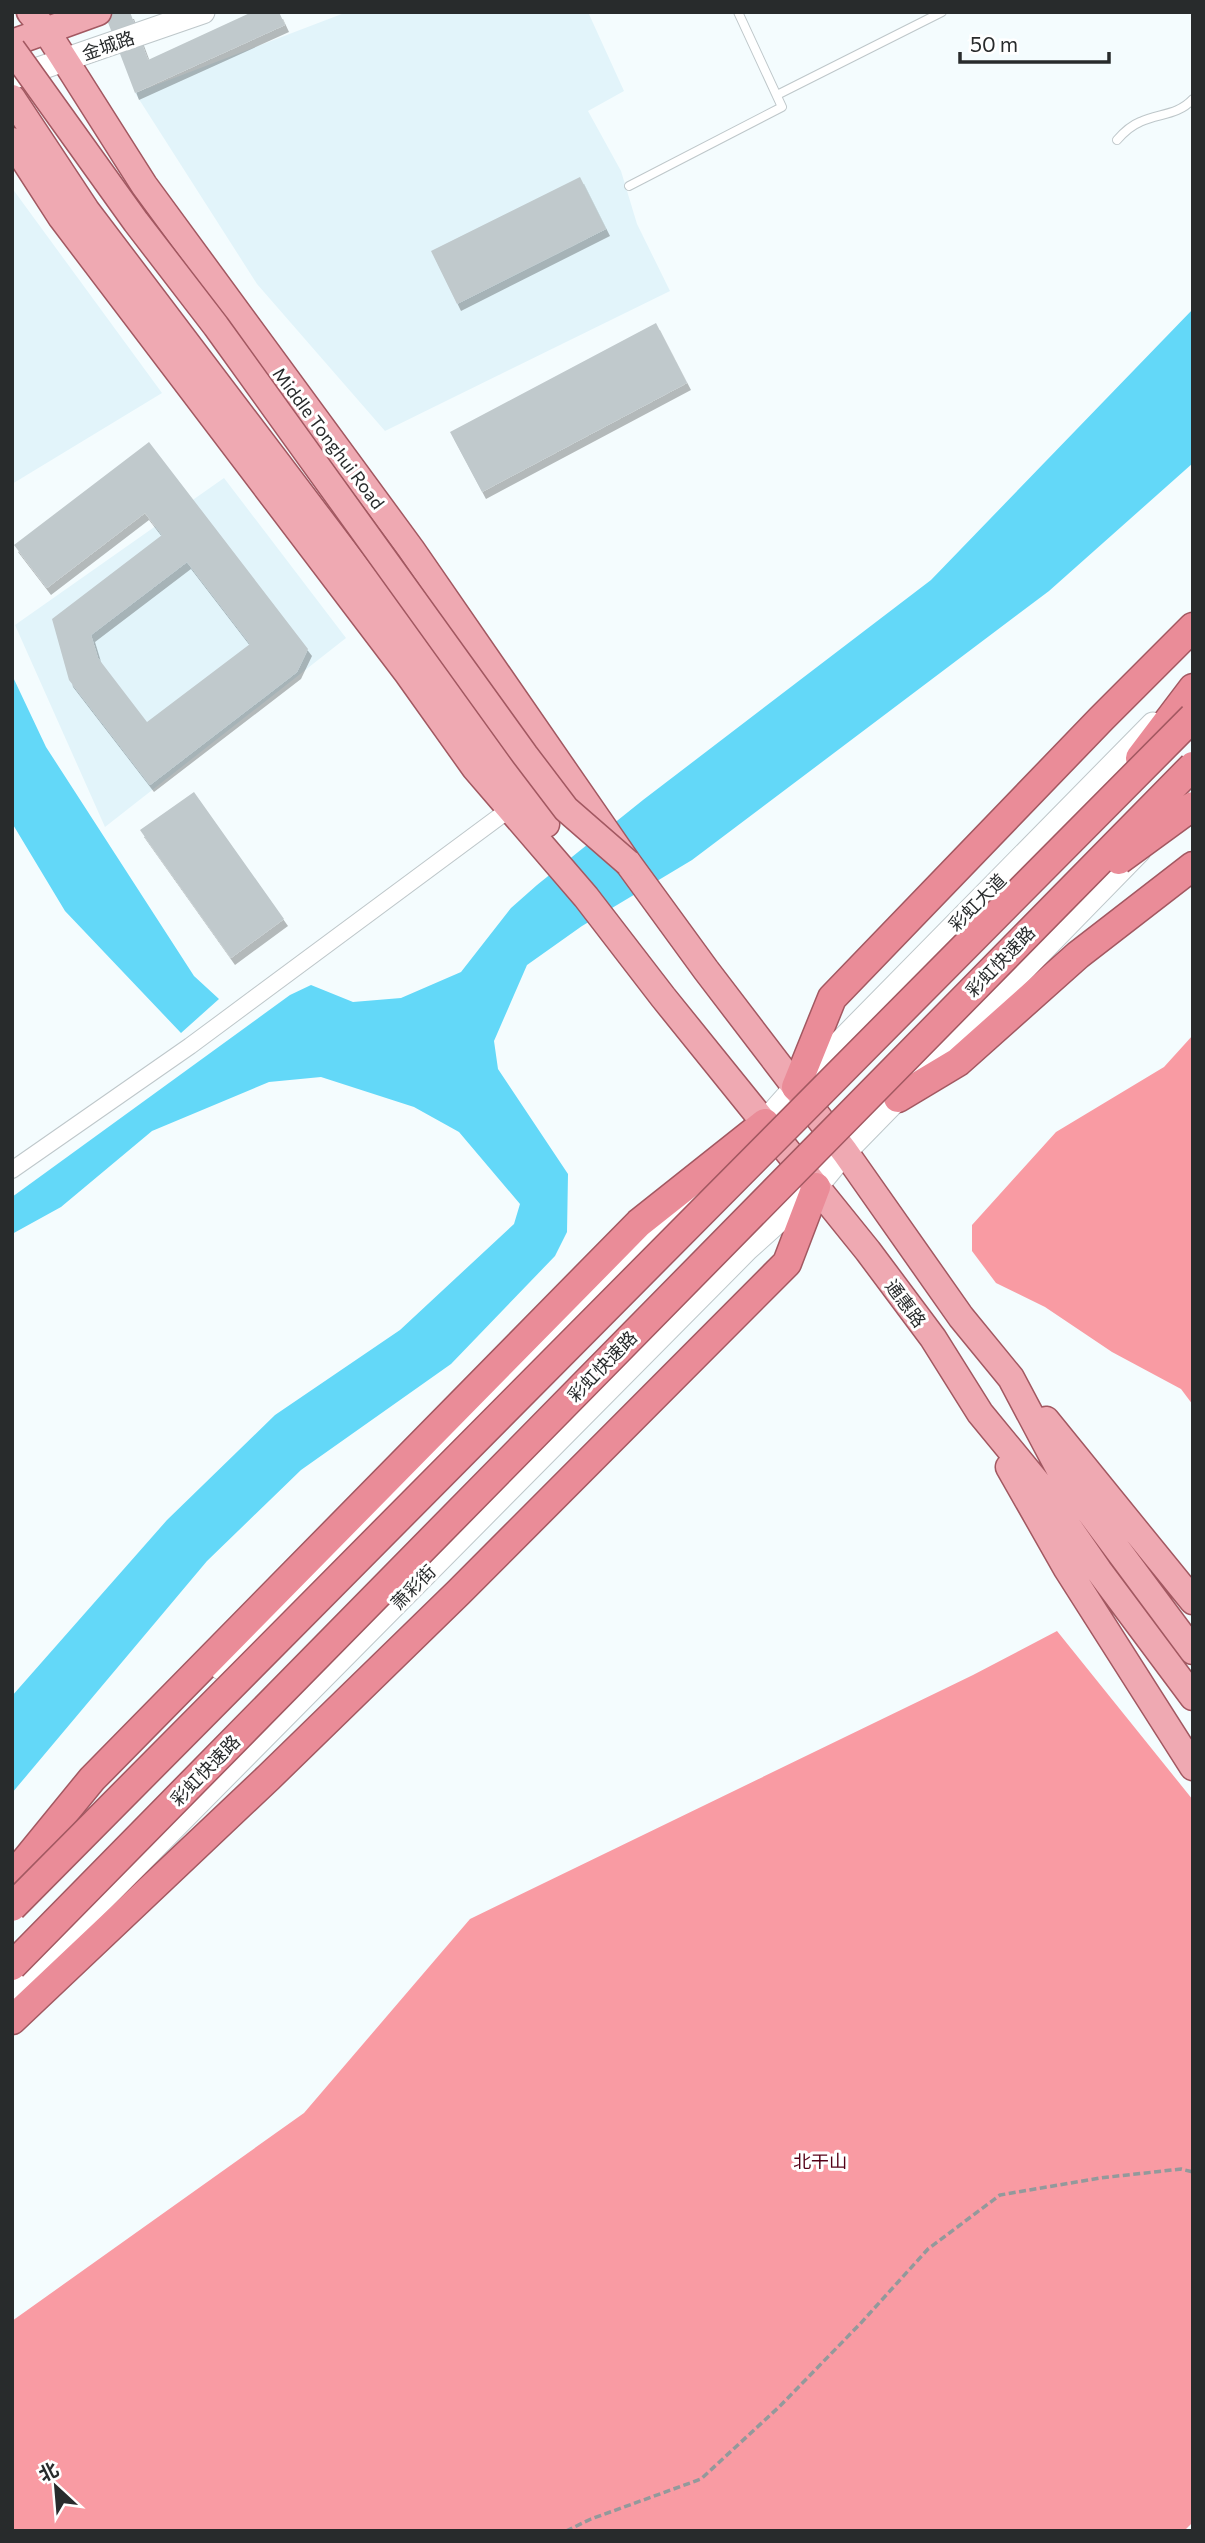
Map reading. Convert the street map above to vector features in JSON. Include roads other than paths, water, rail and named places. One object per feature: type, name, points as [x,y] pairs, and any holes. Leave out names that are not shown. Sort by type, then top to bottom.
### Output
[{"type":"highway","points":[[796,1087],[832,998],[1193,627]]},
{"type":"highway","points":[[1099,813],[1193,685]]},
{"type":"highway","name":"彩虹快速路","points":[[12,1907],[1193,717]]},
{"type":"highway","name":"彩虹快速路","points":[[14,1979],[1193,766]]},
{"type":"highway","points":[[1054,906],[1193,806]]},
{"type":"highway","points":[[898,1098],[958,1062],[1078,955],[1193,866]]},
{"type":"highway","points":[[12,1878],[92,1779],[639,1223],[765,1123]]},
{"type":"highway","points":[[12,2020],[269,1777],[787,1263],[816,1186]]},
{"type":"main road","name":"金城路","points":[[12,44],[39,22],[98,12]]},
{"type":"main road","name":"金城路","points":[[12,78],[203,12]]},
{"type":"main road","name":"Middle Tonghui Road","points":[[39,22],[145,185],[411,549],[651,894]]},
{"type":"main road","name":"Middle Tonghui Road","points":[[12,49],[136,222],[216,326],[525,755],[566,809],[628,863]]},
{"type":"main road","points":[[12,98],[86,210],[375,592],[551,831],[586,897]]},
{"type":"main road","points":[[12,141],[61,217],[408,674],[475,768],[586,897]]},
{"type":"main road","name":"彩虹大道","points":[[765,1123],[796,1087],[1193,685]]},
{"type":"main road","points":[[816,1186],[845,1152],[1193,797]]},
{"type":"main road","name":"通惠路","points":[[651,894],[845,1152],[961,1317],[1011,1378],[1063,1476],[1193,1651]]},
{"type":"main road","name":"通惠路","points":[[586,897],[933,1338],[981,1413],[1040,1486],[1099,1571],[1193,1697]]},
{"type":"main road","points":[[12,1878],[765,1123]]},
{"type":"main road","name":"萧彩街","points":[[14,1979],[737,1259],[816,1186]]},
{"type":"main road","points":[[1011,1378],[1193,1601]]},
{"type":"main road","points":[[981,1413],[1067,1569],[1193,1767]]},
{"type":"street","points":[[12,1170],[190,1046],[511,808]]},
{"type":"lane","points":[[629,186],[782,107],[738,12]]},
{"type":"lane","points":[[776,95],[942,12]]},
{"type":"lane","points":[[1117,140],[1127,129],[1141,121],[1177,113],[1193,99]]},
{"type":"water","points":[[1193,309],[1193,463],[1049,591],[692,860],[582,926],[527,965],[494,1041],[498,1069],[568,1174],[567,1232],[555,1256],[451,1364],[301,1470],[207,1561],[12,1793],[12,1696],[167,1520],[275,1415],[400,1330],[514,1224],[520,1204],[459,1132],[414,1107],[321,1077],[269,1082],[152,1131],[61,1207],[12,1234],[12,1197],[290,995],[311,985],[353,1002],[401,998],[461,972],[511,908],[537,885],[643,800],[931,580]]},
{"type":"water","points":[[12,675],[46,747],[194,976],[219,999],[181,1033],[65,911],[12,823]]},
{"type":"park label","name":"北干山","points":[[820,2161]]}]
